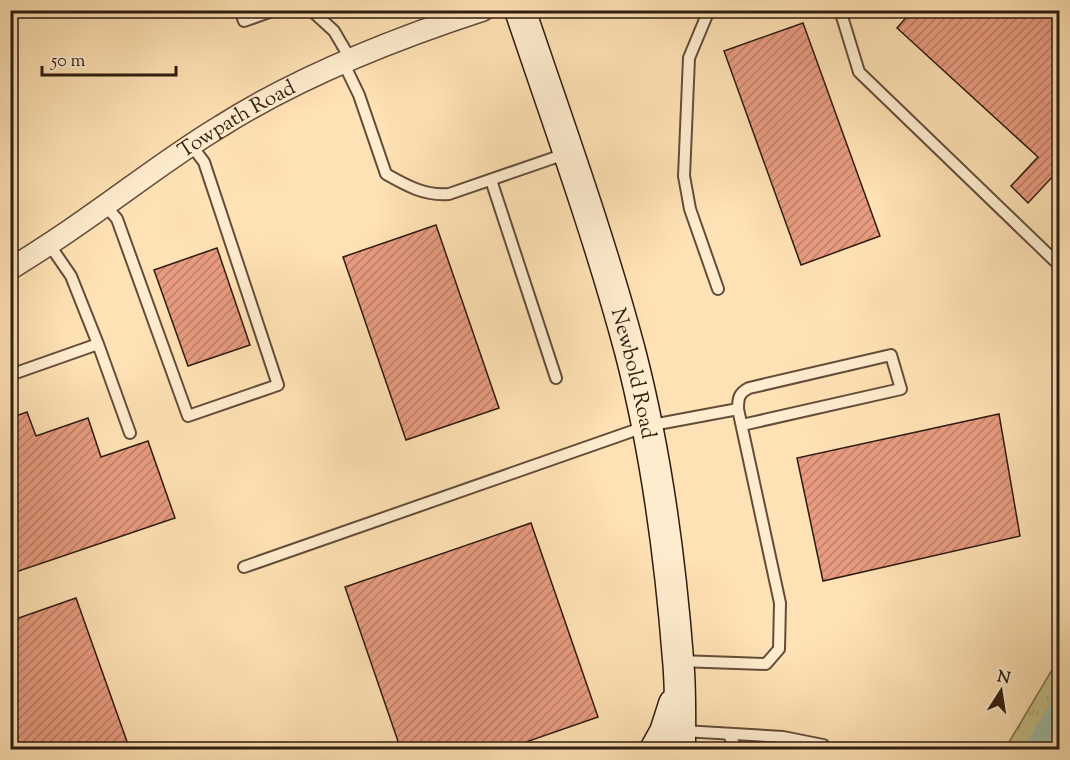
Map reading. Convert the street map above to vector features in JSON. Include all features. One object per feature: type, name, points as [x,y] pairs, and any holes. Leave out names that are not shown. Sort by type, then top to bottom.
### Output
[{"type":"main road","name":"Newbold Road","points":[[520,10],[605,262],[631,353],[647,426],[665,538],[679,673],[680,740]]},
{"type":"main road","points":[[655,750],[672,713],[679,673]]},
{"type":"street","name":"Towpath Road","points":[[10,269],[191,145],[270,98],[434,26],[483,10]]},
{"type":"lane","points":[[240,10],[244,21],[275,10]]},
{"type":"lane","points":[[311,10],[334,31],[348,62],[386,174],[419,191],[434,195],[449,194],[568,153]]},
{"type":"lane","points":[[709,10],[689,58],[684,176],[690,209],[718,289]]},
{"type":"lane","points":[[840,10],[860,72],[1058,264]]},
{"type":"lane","points":[[105,205],[117,219],[188,416],[278,385],[204,162],[191,145]]},
{"type":"lane","points":[[491,180],[556,378]]},
{"type":"lane","points":[[49,244],[71,276],[130,433]]},
{"type":"lane","points":[[10,375],[98,344]]},
{"type":"lane","points":[[679,673],[766,664],[779,649],[780,603],[738,409],[738,398],[741,392],[749,388],[891,355],[901,389],[742,425]]},
{"type":"lane","points":[[244,567],[647,426],[738,409]]},
{"type":"lane","points":[[680,740],[728,734],[783,737],[823,745],[823,750]]},
{"type":"lane","points":[[728,734],[738,750]]},
{"type":"green space","points":[[1059,658],[1059,749],[1005,749]]},
{"type":"building","points":[[910,10],[1060,10],[1060,179],[1055,174],[1028,203],[1011,186],[1038,157],[897,28],[911,12]]},
{"type":"building","points":[[803,23],[880,236],[801,265],[724,51]]},
{"type":"building","points":[[436,225],[499,408],[406,440],[343,257]]},
{"type":"building","points":[[217,248],[250,345],[188,366],[154,270]]},
{"type":"building","points":[[27,412],[36,436],[88,418],[101,457],[148,441],[175,518],[10,574],[10,418]]},
{"type":"building","points":[[999,414],[1020,536],[823,581],[797,458]]},
{"type":"building","points":[[531,523],[598,717],[503,750],[401,750],[345,587]]},
{"type":"building","points":[[76,598],[130,750],[10,750],[10,621]]},
{"type":"waterway","points":[[1033,750],[1060,704]]}]
